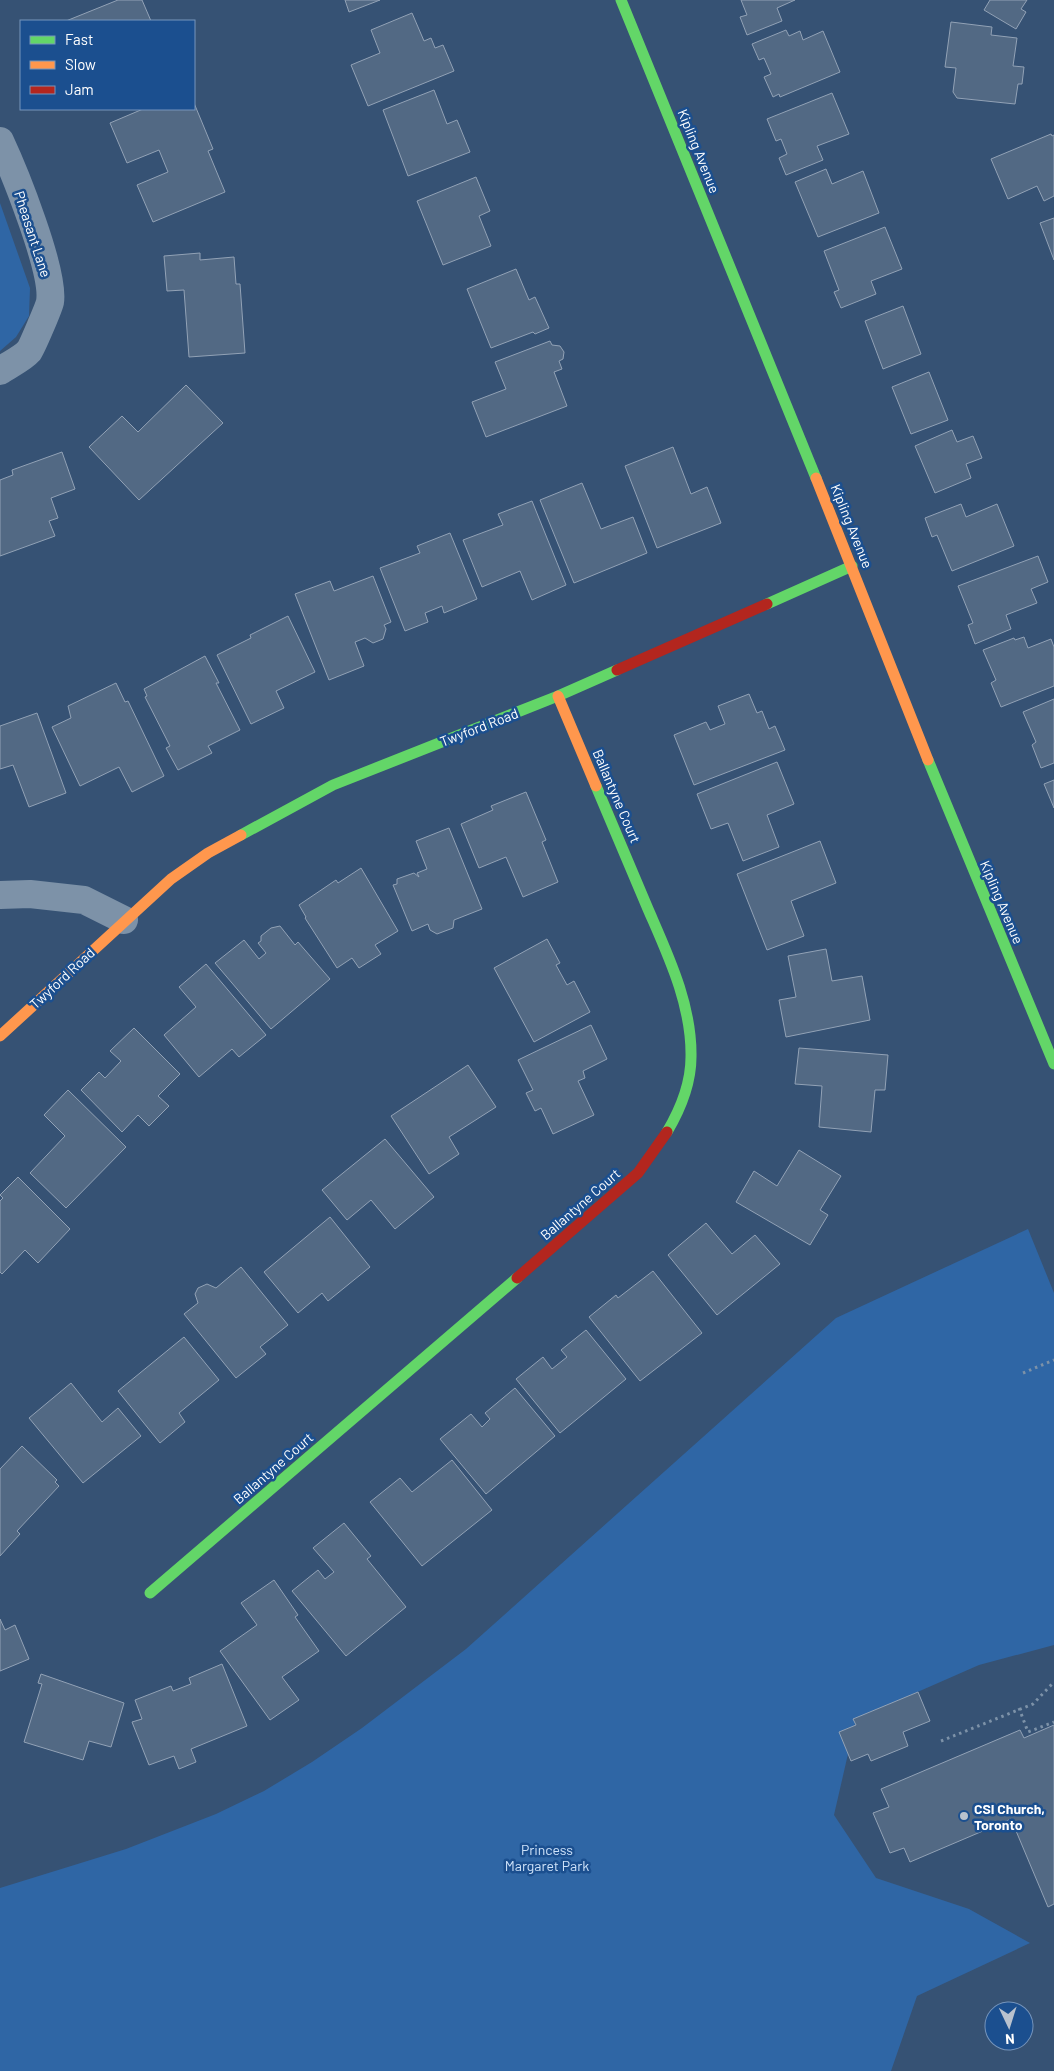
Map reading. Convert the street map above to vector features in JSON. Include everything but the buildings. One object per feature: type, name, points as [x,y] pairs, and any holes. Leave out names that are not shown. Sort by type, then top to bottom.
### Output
[{"type":"street","name":"Kipling Avenue","points":[[621,0],[852,566],[948,810],[1054,1064]]},
{"type":"street","name":"Pheasant Lane","points":[[0,141],[9,161],[49,278],[50,302],[29,351],[0,370]]},
{"type":"street","name":"Twyford Road","points":[[0,1036],[124,920],[171,879],[208,854],[333,785],[558,696],[852,566]]},
{"type":"street","name":"Ballantyne Court","points":[[150,1593],[613,1196],[640,1170],[671,1126],[688,1081],[691,1043],[684,1005],[673,968],[558,696]]},
{"type":"street","points":[[0,895],[30,894],[84,900],[124,920]]},
{"type":"path","points":[[1023,1373],[1054,1360]]},
{"type":"path","points":[[941,1741],[1019,1708],[1033,1704],[1054,1682]]},
{"type":"path","points":[[1019,1708],[1028,1732],[1054,1722]]},
{"type":"green space","points":[[0,203],[30,288],[29,316],[16,337],[0,351]]},
{"type":"green space","name":"Princess Margaret Park","points":[[1028,1229],[1054,1293],[1054,1645],[979,1665],[856,1719],[834,1815],[876,1878],[969,1909],[1030,1943],[917,1996],[891,2071],[0,2071],[0,1888],[126,1849],[216,1814],[264,1791],[312,1762],[362,1728],[466,1649],[836,1318]]},
{"type":"traffic: fast","points":[[621,0],[816,478]]},
{"type":"traffic: fast","points":[[767,604],[852,566]]},
{"type":"traffic: fast","points":[[241,835],[333,785],[558,696],[617,670]]},
{"type":"traffic: fast","points":[[928,760],[1054,1064]]},
{"type":"traffic: fast","points":[[596,786],[671,962],[688,1018],[691,1067],[680,1105],[667,1132]]},
{"type":"traffic: fast","points":[[150,1593],[517,1278]]},
{"type":"traffic: slow","points":[[816,478],[928,760]]},
{"type":"traffic: slow","points":[[558,696],[596,786]]},
{"type":"traffic: slow","points":[[0,1036],[171,879],[208,853],[241,835]]},
{"type":"traffic: jam","points":[[617,670],[767,604]]},
{"type":"traffic: jam","points":[[517,1278],[638,1173],[667,1132]]},
{"type":"place","name":"CSI Church, Toronto","points":[[964,1816]]}]
